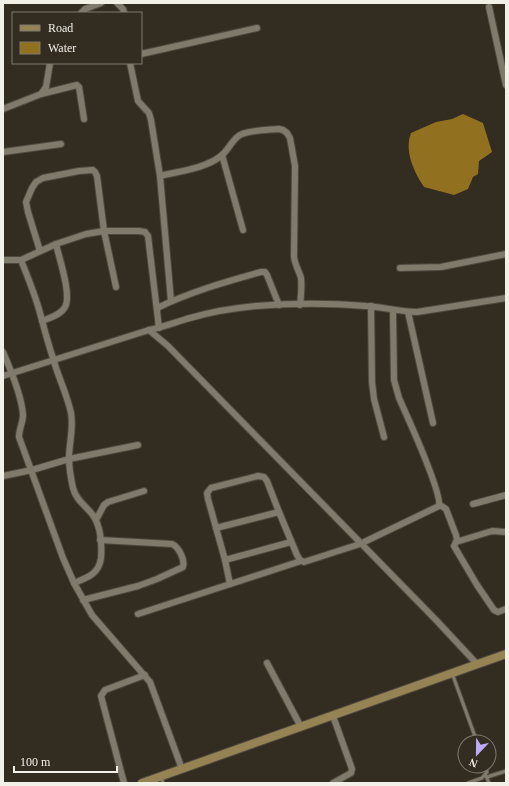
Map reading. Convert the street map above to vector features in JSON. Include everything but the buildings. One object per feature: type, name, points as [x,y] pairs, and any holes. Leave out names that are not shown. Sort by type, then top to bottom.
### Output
[{"type":"main road","points":[[142,783],[162,780],[182,769],[506,654]]},
{"type":"street","points":[[83,12],[85,9],[101,3]]},
{"type":"street","points":[[117,3],[123,9],[124,12]]},
{"type":"street","points":[[489,7],[506,85]]},
{"type":"street","points":[[142,54],[256,28]]},
{"type":"street","points":[[41,94],[46,87],[50,64]]},
{"type":"street","points":[[130,64],[138,101],[149,113],[151,120],[160,176],[171,301]]},
{"type":"street","points":[[3,109],[41,94],[77,85],[79,87],[84,119]]},
{"type":"street","points":[[160,176],[189,170],[214,160],[222,155],[234,140],[242,134],[279,129],[287,133],[292,145],[295,166],[294,257],[301,281],[300,305]]},
{"type":"street","points":[[3,152],[61,144]]},
{"type":"street","points":[[222,155],[242,230]]},
{"type":"street","points":[[40,251],[26,202],[32,188],[36,182],[43,178],[93,170],[96,172],[104,231],[116,287]]},
{"type":"street","points":[[3,258],[21,260],[56,244],[86,234],[104,231],[145,232],[148,236],[159,328]]},
{"type":"street","points":[[42,322],[59,314],[65,308],[68,300],[56,244]]},
{"type":"street","points":[[400,268],[441,267],[506,254]]},
{"type":"street","points":[[21,260],[38,307],[53,360],[67,398],[71,414],[72,428],[69,459],[73,488],[76,496],[96,520],[100,540],[100,560],[98,569],[93,575],[74,583]]},
{"type":"street","points":[[157,308],[205,288],[265,272],[279,305]]},
{"type":"street","points":[[3,376],[189,318],[223,310],[256,306],[348,304],[371,306],[393,311],[423,312],[506,298]]},
{"type":"street","points":[[371,306],[373,388],[377,413],[384,437]]},
{"type":"street","points":[[393,311],[395,385],[434,482],[440,505],[446,509],[456,535],[456,542],[454,546],[494,610],[498,612],[506,609]]},
{"type":"street","points":[[408,312],[433,423]]},
{"type":"street","points":[[149,330],[168,346],[436,620],[477,664]]},
{"type":"street","points":[[3,352],[12,372],[23,414],[19,436],[63,558],[74,583],[92,615],[145,676],[153,691],[182,769]]},
{"type":"street","points":[[3,476],[32,470],[69,459],[138,445]]},
{"type":"street","points":[[230,584],[208,499],[207,493],[211,488],[258,476],[264,477],[267,481],[291,542],[301,561]]},
{"type":"street","points":[[96,520],[108,502],[144,491]]},
{"type":"street","points":[[473,504],[506,495]]},
{"type":"street","points":[[138,614],[301,561],[308,562],[360,544],[440,505]]},
{"type":"street","points":[[216,528],[279,512]]},
{"type":"street","points":[[456,542],[492,530],[506,532]]},
{"type":"street","points":[[83,600],[138,586],[183,567],[184,564],[176,545],[100,540]]},
{"type":"street","points":[[225,560],[291,542]]},
{"type":"street","points":[[267,663],[301,727]]},
{"type":"street","points":[[124,783],[101,696],[105,690],[145,676]]},
{"type":"street","points":[[333,716],[352,769],[351,773],[333,783]]},
{"type":"lane","points":[[452,673],[474,734]]},
{"type":"lane","points":[[468,783],[486,776],[506,771]]},
{"type":"lane","points":[[486,776],[489,783]]},
{"type":"water","points":[[463,114],[483,123],[492,152],[479,161],[478,174],[473,177],[468,189],[454,195],[424,187],[417,175],[409,154],[409,140],[411,133],[436,122],[452,119]]}]
